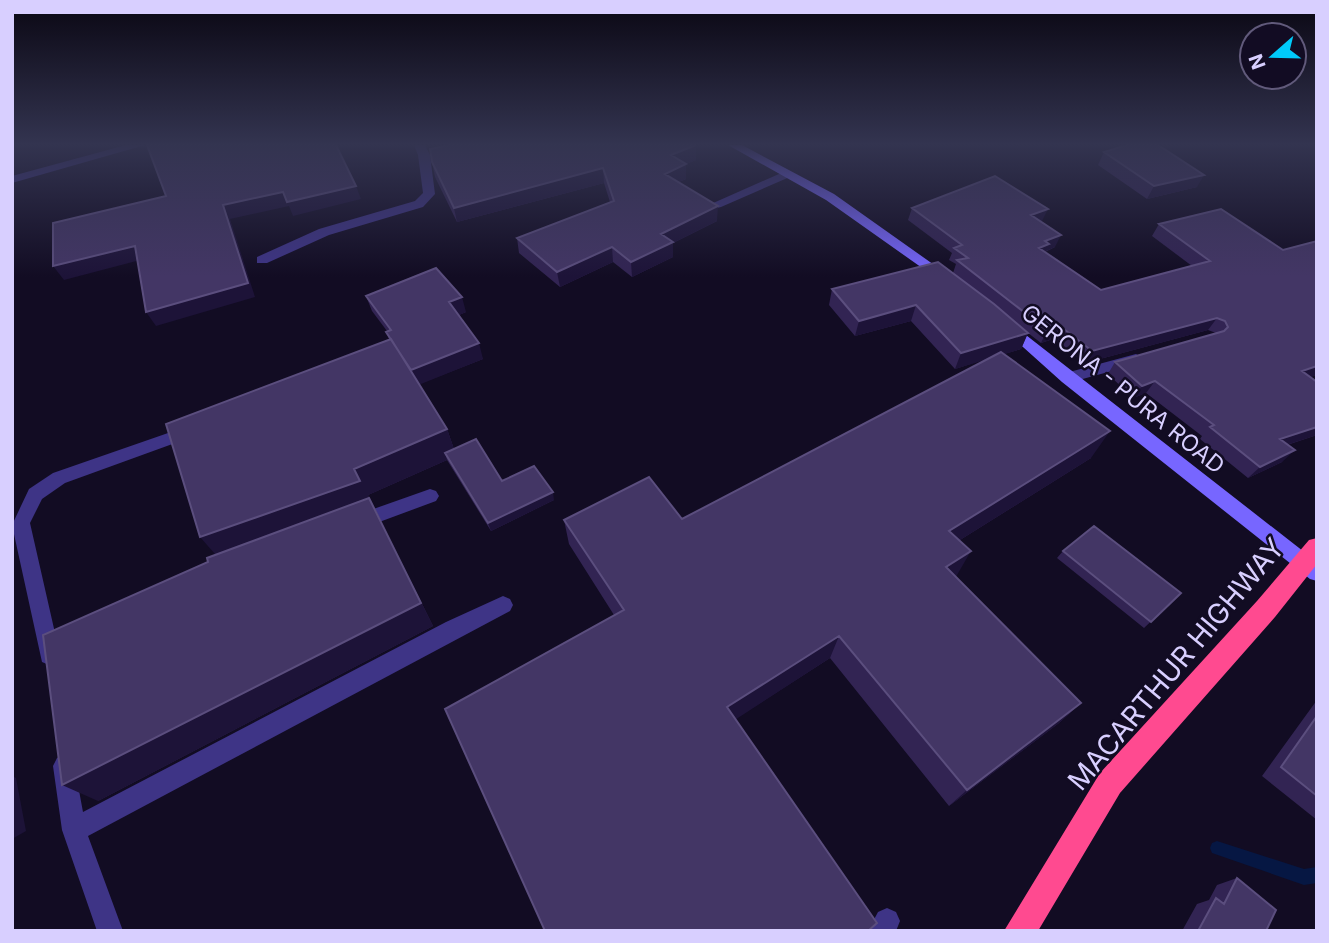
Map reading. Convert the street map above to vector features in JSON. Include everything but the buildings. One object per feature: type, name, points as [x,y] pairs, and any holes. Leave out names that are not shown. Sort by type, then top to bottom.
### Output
[{"type":"highway","name":"MACARTHUR HIGHWAY","points":[[1020,931],[1110,783],[1312,561]]},
{"type":"main road","points":[[815,189],[897,242],[962,290]]},
{"type":"main road","name":"GERONA - PURA ROAD","points":[[994,314],[1068,378],[1312,561]]},
{"type":"street","points":[[262,260],[324,232],[419,204],[429,194],[428,189]]},
{"type":"street","points":[[717,204],[752,189]]},
{"type":"street","points":[[1068,378],[1145,356]]},
{"type":"street","points":[[53,680],[53,637],[21,523],[35,494],[59,478],[210,425]]},
{"type":"street","points":[[338,529],[430,496]]},
{"type":"street","points":[[74,830],[503,605]]},
{"type":"street","points":[[62,748],[74,830],[110,931]]},
{"type":"waterway","points":[[1217,848],[1304,877],[1317,875]]}]
